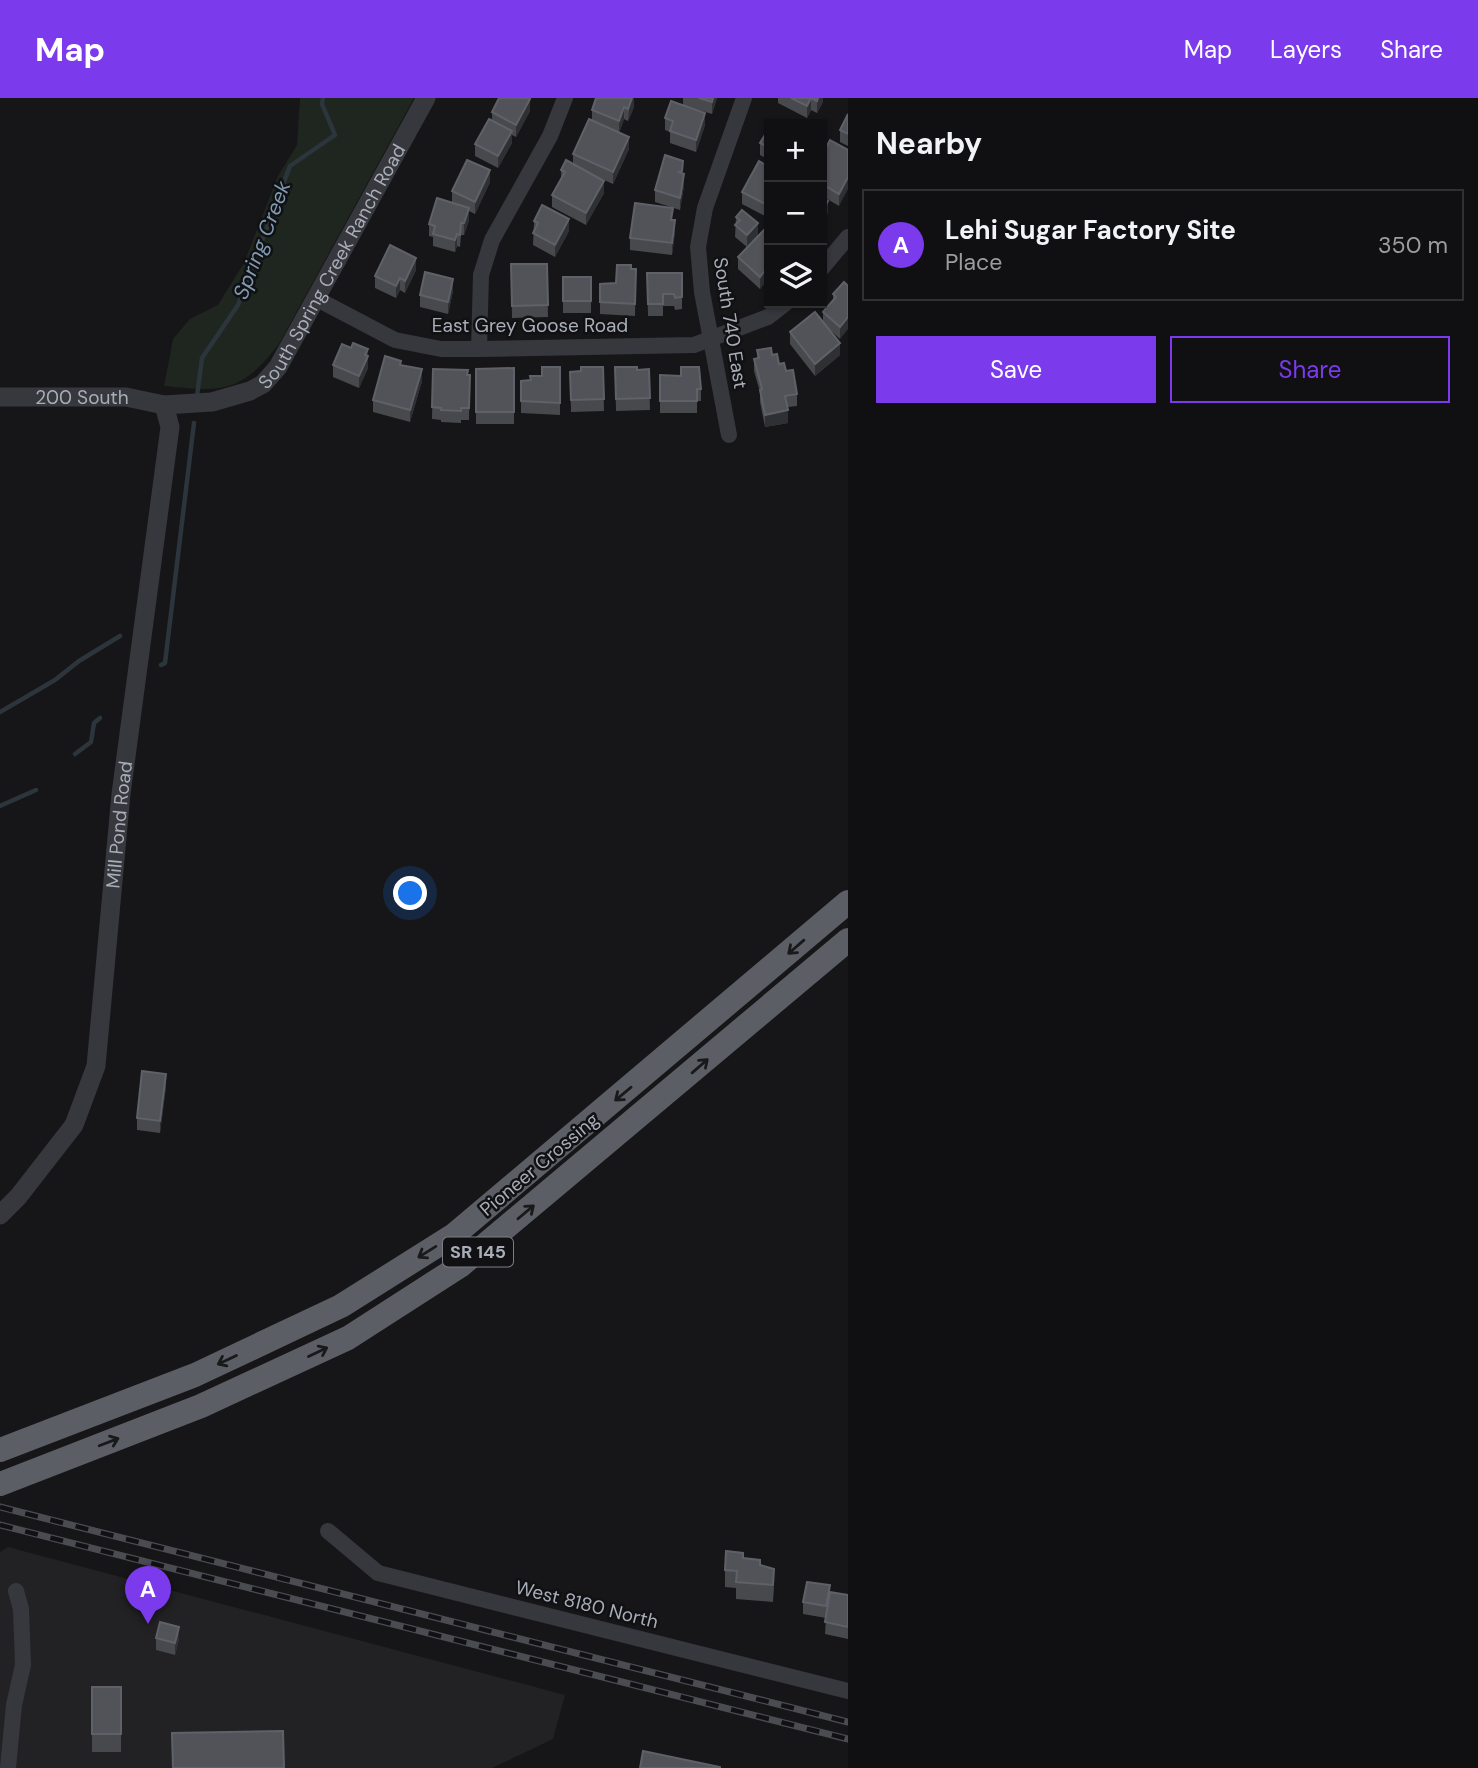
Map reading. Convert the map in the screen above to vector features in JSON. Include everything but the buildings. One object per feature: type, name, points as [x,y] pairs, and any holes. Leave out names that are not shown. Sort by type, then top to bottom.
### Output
[{"type":"highway","name":"Pioneer Crossing","points":[[0,1450],[195,1375],[341,1306],[454,1235],[848,902]]},
{"type":"highway","name":"Pioneer Crossing","points":[[0,1484],[201,1406],[348,1338],[460,1266],[848,940]]},
{"type":"street","name":"South Spring Creek Ranch Road","points":[[164,405],[212,402],[250,391],[262,384],[278,367],[426,98]]},
{"type":"street","points":[[479,349],[481,275],[492,240],[550,136],[565,98]]},
{"type":"street","name":"South 740 East","points":[[729,435],[702,292],[698,247],[705,208],[744,98]]},
{"type":"street","points":[[827,262],[848,237]]},
{"type":"street","name":"East Grey Goose Road","points":[[317,299],[395,340],[441,349],[694,345],[768,317],[780,308]]},
{"type":"street","name":"200 South","points":[[0,397],[126,397],[164,405]]},
{"type":"street","name":"Mill Pond Road","points":[[0,1215],[18,1197],[74,1125],[96,1066],[121,794],[170,427],[164,405]]},
{"type":"street","name":"West 8180 North","points":[[328,1531],[378,1573],[848,1691]]},
{"type":"street","points":[[8,1768],[14,1705],[23,1665],[21,1609],[16,1591]]},
{"type":"shaded area","points":[[300,98],[414,98],[279,344],[266,360],[253,372],[229,386],[202,389],[164,386],[173,339],[190,319],[218,305],[244,263],[278,176],[297,145]]},
{"type":"shaded area","points":[[8,1547],[565,1695],[553,1739],[492,1768],[0,1768],[0,1552]]},
{"type":"waterway","name":"Spring Creek","points":[[197,396],[202,358],[238,305],[290,166],[335,135],[322,104],[323,98]]},
{"type":"waterway","name":"Spring Creek","points":[[161,665],[165,663],[194,423]]},
{"type":"waterway","points":[[0,712],[55,680],[79,661],[120,636]]},
{"type":"waterway","name":"Spring Creek","points":[[75,754],[91,742],[94,723],[100,718]]},
{"type":"waterway","name":"Spring Creek","points":[[0,806],[36,790]]},
{"type":"railway","points":[[0,1507],[848,1722]]},
{"type":"railway","points":[[0,1525],[848,1739]]},
{"type":"place","name":"Lehi Sugar Factory Site","points":[[148,1624]]}]
